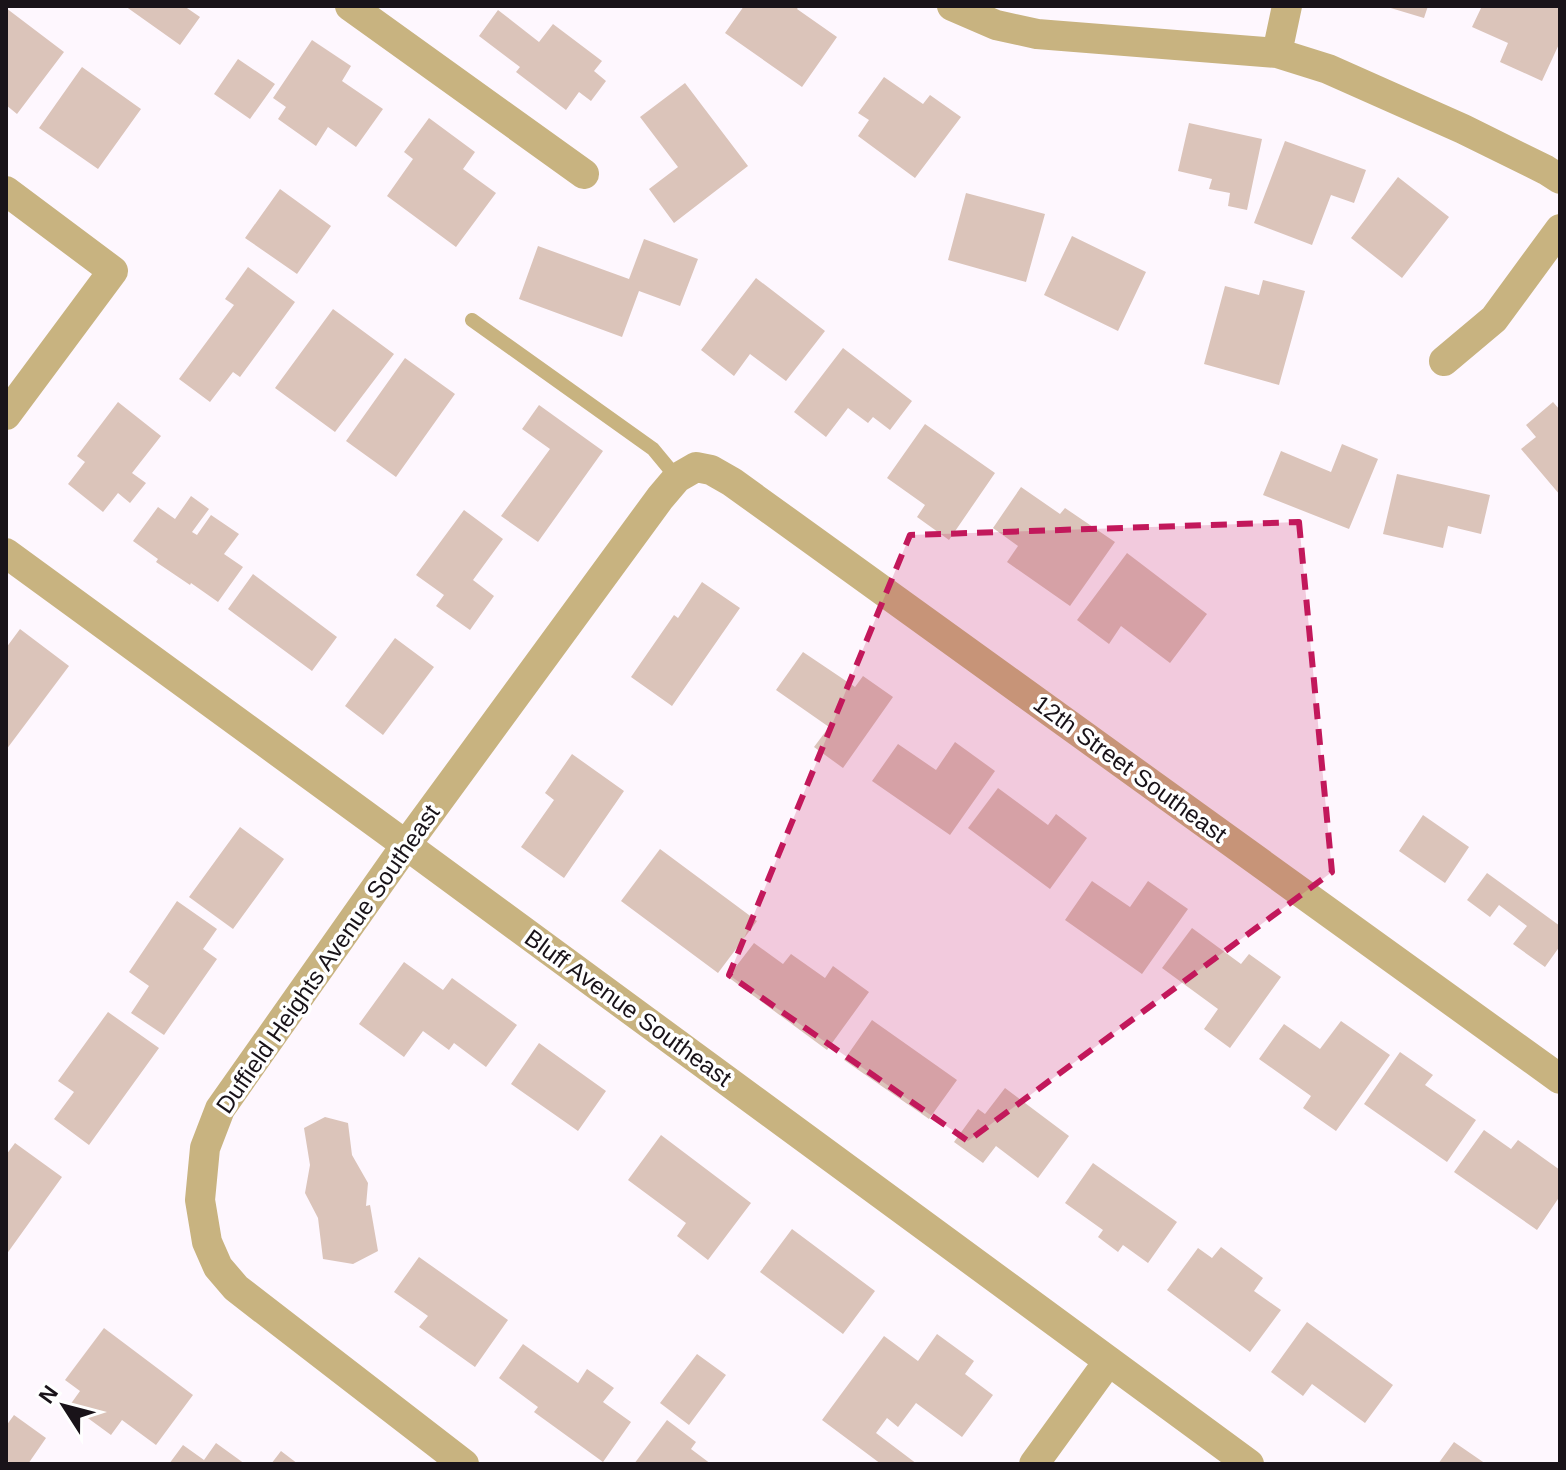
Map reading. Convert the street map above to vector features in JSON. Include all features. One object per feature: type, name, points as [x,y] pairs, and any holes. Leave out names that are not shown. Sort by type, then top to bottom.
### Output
[{"type":"street","points":[[350,6],[584,174]]},
{"type":"street","points":[[952,6],[996,25],[1037,34],[1277,53],[1328,69],[1463,129],[1560,179]]},
{"type":"street","points":[[1277,53],[1287,6]]},
{"type":"street","points":[[6,191],[113,271],[6,415]]},
{"type":"street","points":[[1444,361],[1494,319],[1560,229]]},
{"type":"street","name":"12th Street Southeast","points":[[686,473],[711,470],[732,482],[1560,1079]]},
{"type":"street","name":"Duffield Heights Avenue Southeast","points":[[464,1464],[236,1288],[218,1267],[207,1242],[200,1200],[205,1148],[220,1109],[406,845],[660,498],[686,473]]},
{"type":"street","name":"Bluff Avenue Southeast","points":[[6,553],[1249,1464]]},
{"type":"street","points":[[1034,1464],[1108,1362]]},
{"type":"lane","points":[[472,320],[686,473]]},
{"type":"highlighted area","points":[[1299,522],[1332,872],[968,1141],[729,975],[910,535]]},
{"type":"building","points":[[125,6],[184,6],[200,17],[180,45]]},
{"type":"building","points":[[744,6],[799,6],[797,9],[837,37],[802,87],[725,33]]},
{"type":"building","points":[[1384,6],[1428,6],[1424,18]]},
{"type":"building","points":[[1482,6],[1560,6],[1560,42],[1542,81],[1500,62],[1508,43],[1472,27]]},
{"type":"building","points":[[6,8],[64,52],[17,114],[6,105]]},
{"type":"building","points":[[498,10],[539,42],[553,24],[602,61],[594,71],[606,81],[591,101],[579,92],[566,110],[516,72],[520,67],[479,36]]},
{"type":"building","points":[[312,40],[351,66],[342,81],[383,109],[356,147],[328,127],[316,146],[278,119],[286,107],[273,98]]},
{"type":"building","points":[[238,59],[275,84],[250,119],[214,94]]},
{"type":"building","points":[[82,67],[141,109],[98,169],[39,128]]},
{"type":"building","points":[[884,77],[923,104],[930,95],[961,117],[915,178],[858,136],[869,120],[858,113]]},
{"type":"building","points":[[685,83],[748,166],[674,223],[649,189],[678,167],[640,117]]},
{"type":"building","points":[[429,118],[475,152],[463,169],[496,193],[456,247],[387,196],[413,159],[404,152]]},
{"type":"building","points":[[1189,123],[1262,139],[1247,210],[1228,206],[1230,193],[1209,189],[1212,179],[1178,171]]},
{"type":"building","points":[[1285,141],[1366,170],[1354,203],[1331,195],[1312,245],[1254,223]]},
{"type":"building","points":[[1398,177],[1449,217],[1402,278],[1351,238]]},
{"type":"building","points":[[280,189],[331,226],[297,274],[245,238]]},
{"type":"building","points":[[966,193],[1045,214],[1026,282],[948,260]]},
{"type":"building","points":[[1072,236],[1146,272],[1118,331],[1044,295]]},
{"type":"building","points":[[644,239],[698,259],[680,306],[639,291],[622,337],[519,299],[538,246],[629,279]]},
{"type":"building","points":[[248,267],[295,302],[240,377],[233,372],[210,402],[179,379],[234,305],[225,299]]},
{"type":"building","points":[[756,278],[825,331],[786,381],[750,354],[734,376],[701,350]]},
{"type":"building","points":[[1263,280],[1305,291],[1279,385],[1204,364],[1225,286],[1259,295]]},
{"type":"building","points":[[333,309],[394,354],[335,432],[275,388]]},
{"type":"building","points":[[843,348],[912,401],[890,430],[873,417],[868,423],[848,408],[826,437],[794,412]]},
{"type":"building","points":[[405,358],[455,394],[396,477],[346,441]]},
{"type":"building","points":[[118,402],[161,436],[132,473],[146,483],[130,503],[118,493],[103,512],[68,484],[85,462],[77,456]]},
{"type":"building","points":[[1553,402],[1560,410],[1560,495],[1521,449],[1536,437],[1526,425]]},
{"type":"building","points":[[539,405],[603,451],[538,542],[501,516],[550,449],[522,429]]},
{"type":"building","points":[[925,424],[995,473],[949,540],[917,517],[925,505],[887,478]]},
{"type":"building","points":[[1342,444],[1378,459],[1349,529],[1263,495],[1281,451],[1331,472]]},
{"type":"building","points":[[1397,474],[1490,495],[1481,534],[1448,526],[1443,548],[1383,534]]},
{"type":"building","points":[[1021,487],[1060,514],[1065,508],[1115,542],[1070,606],[1007,562],[1018,546],[993,528]]},
{"type":"building","points":[[191,496],[209,509],[192,532],[197,535],[211,515],[239,534],[224,554],[243,567],[218,602],[156,562],[158,559],[133,541],[158,507],[175,519]]},
{"type":"building","points":[[464,510],[503,539],[473,580],[494,596],[470,630],[436,606],[444,595],[416,575]]},
{"type":"building","points":[[1127,553],[1207,614],[1170,663],[1121,626],[1109,644],[1077,620]]},
{"type":"building","points":[[253,574],[337,637],[312,671],[228,609]]},
{"type":"building","points":[[702,582],[740,608],[672,706],[631,677],[674,615],[678,618]]},
{"type":"building","points":[[20,629],[69,666],[6,750],[6,648]]},
{"type":"building","points":[[395,638],[434,667],[383,735],[345,706]]},
{"type":"building","points":[[803,652],[855,687],[863,676],[893,697],[843,768],[814,747],[829,727],[776,690]]},
{"type":"building","points":[[955,742],[995,771],[950,835],[872,781],[898,744],[936,770]]},
{"type":"building","points":[[572,754],[624,791],[564,878],[521,847],[554,800],[545,793]]},
{"type":"building","points":[[998,788],[1048,825],[1056,814],[1087,838],[1050,889],[968,828]]},
{"type":"building","points":[[1423,815],[1469,847],[1445,883],[1399,851]]},
{"type":"building","points":[[240,827],[284,859],[233,929],[189,897]]},
{"type":"building","points":[[660,849],[757,921],[718,973],[621,901]]},
{"type":"building","points":[[1487,873],[1560,926],[1560,946],[1545,967],[1513,944],[1527,926],[1499,905],[1490,917],[1467,900]]},
{"type":"building","points":[[1092,881],[1130,907],[1148,881],[1188,909],[1142,974],[1065,920]]},
{"type":"building","points":[[177,901],[217,929],[203,949],[217,959],[164,1035],[131,1013],[149,986],[129,972]]},
{"type":"building","points":[[1192,928],[1241,964],[1249,954],[1281,977],[1230,1048],[1204,1029],[1218,1009],[1162,968]]},
{"type":"building","points":[[754,943],[783,964],[791,954],[825,978],[833,966],[869,992],[827,1050],[728,977]]},
{"type":"building","points":[[404,962],[443,990],[452,978],[517,1025],[486,1067],[454,1043],[449,1050],[423,1031],[404,1057],[359,1024]]},
{"type":"building","points":[[108,1012],[159,1048],[89,1145],[54,1119],[74,1092],[58,1081]]},
{"type":"building","points":[[872,1020],[957,1080],[929,1119],[844,1060]]},
{"type":"building","points":[[1341,1021],[1390,1055],[1336,1131],[1303,1108],[1311,1096],[1259,1059],[1284,1024],[1320,1049]]},
{"type":"building","points":[[539,1043],[606,1091],[578,1131],[511,1084]]},
{"type":"building","points":[[1400,1052],[1433,1075],[1425,1085],[1476,1120],[1447,1162],[1364,1104]]},
{"type":"building","points":[[1005,1088],[1069,1136],[1038,1178],[996,1146],[983,1163],[954,1142],[978,1109],[985,1114]]},
{"type":"building","points":[[325,1117],[348,1123],[352,1155],[368,1183],[366,1206],[370,1205],[378,1251],[353,1264],[323,1259],[318,1218],[305,1193],[310,1165],[304,1128]]},
{"type":"building","points":[[1484,1130],[1511,1149],[1518,1140],[1560,1170],[1560,1196],[1537,1230],[1454,1172]]},
{"type":"building","points":[[661,1135],[751,1203],[708,1260],[677,1236],[686,1223],[628,1180]]},
{"type":"building","points":[[15,1143],[62,1177],[6,1255],[6,1155]]},
{"type":"building","points":[[1093,1163],[1177,1222],[1148,1263],[1123,1245],[1118,1252],[1098,1237],[1103,1230],[1065,1203]]},
{"type":"building","points":[[792,1229],[875,1291],[843,1334],[760,1272]]},
{"type":"building","points":[[1221,1247],[1263,1278],[1254,1291],[1281,1310],[1250,1352],[1167,1290],[1198,1248],[1212,1258]]},
{"type":"building","points":[[419,1257],[508,1320],[475,1367],[419,1327],[428,1316],[394,1292]]},
{"type":"building","points":[[1307,1322],[1393,1385],[1365,1423],[1312,1384],[1303,1396],[1271,1372]]},
{"type":"building","points":[[104,1328],[193,1395],[156,1445],[122,1420],[111,1435],[70,1405],[80,1391],[65,1380]]},
{"type":"building","points":[[937,1334],[974,1361],[965,1374],[993,1395],[962,1437],[916,1403],[898,1427],[887,1418],[876,1433],[917,1464],[881,1464],[822,1420],[884,1336],[918,1361]]},
{"type":"building","points":[[523,1344],[578,1383],[587,1369],[614,1388],[603,1402],[631,1422],[603,1462],[534,1412],[538,1407],[499,1378]]},
{"type":"building","points":[[697,1354],[726,1375],[689,1425],[660,1403]]},
{"type":"building","points":[[14,1415],[46,1438],[28,1464],[12,1464],[6,1460],[6,1426]]},
{"type":"building","points":[[667,1420],[696,1442],[691,1449],[711,1464],[634,1464]]},
{"type":"building","points":[[1454,1442],[1486,1464],[1438,1464]]},
{"type":"building","points":[[216,1443],[245,1464],[169,1464],[183,1445],[204,1460]]},
{"type":"building","points":[[281,1451],[298,1464],[271,1464]]}]
